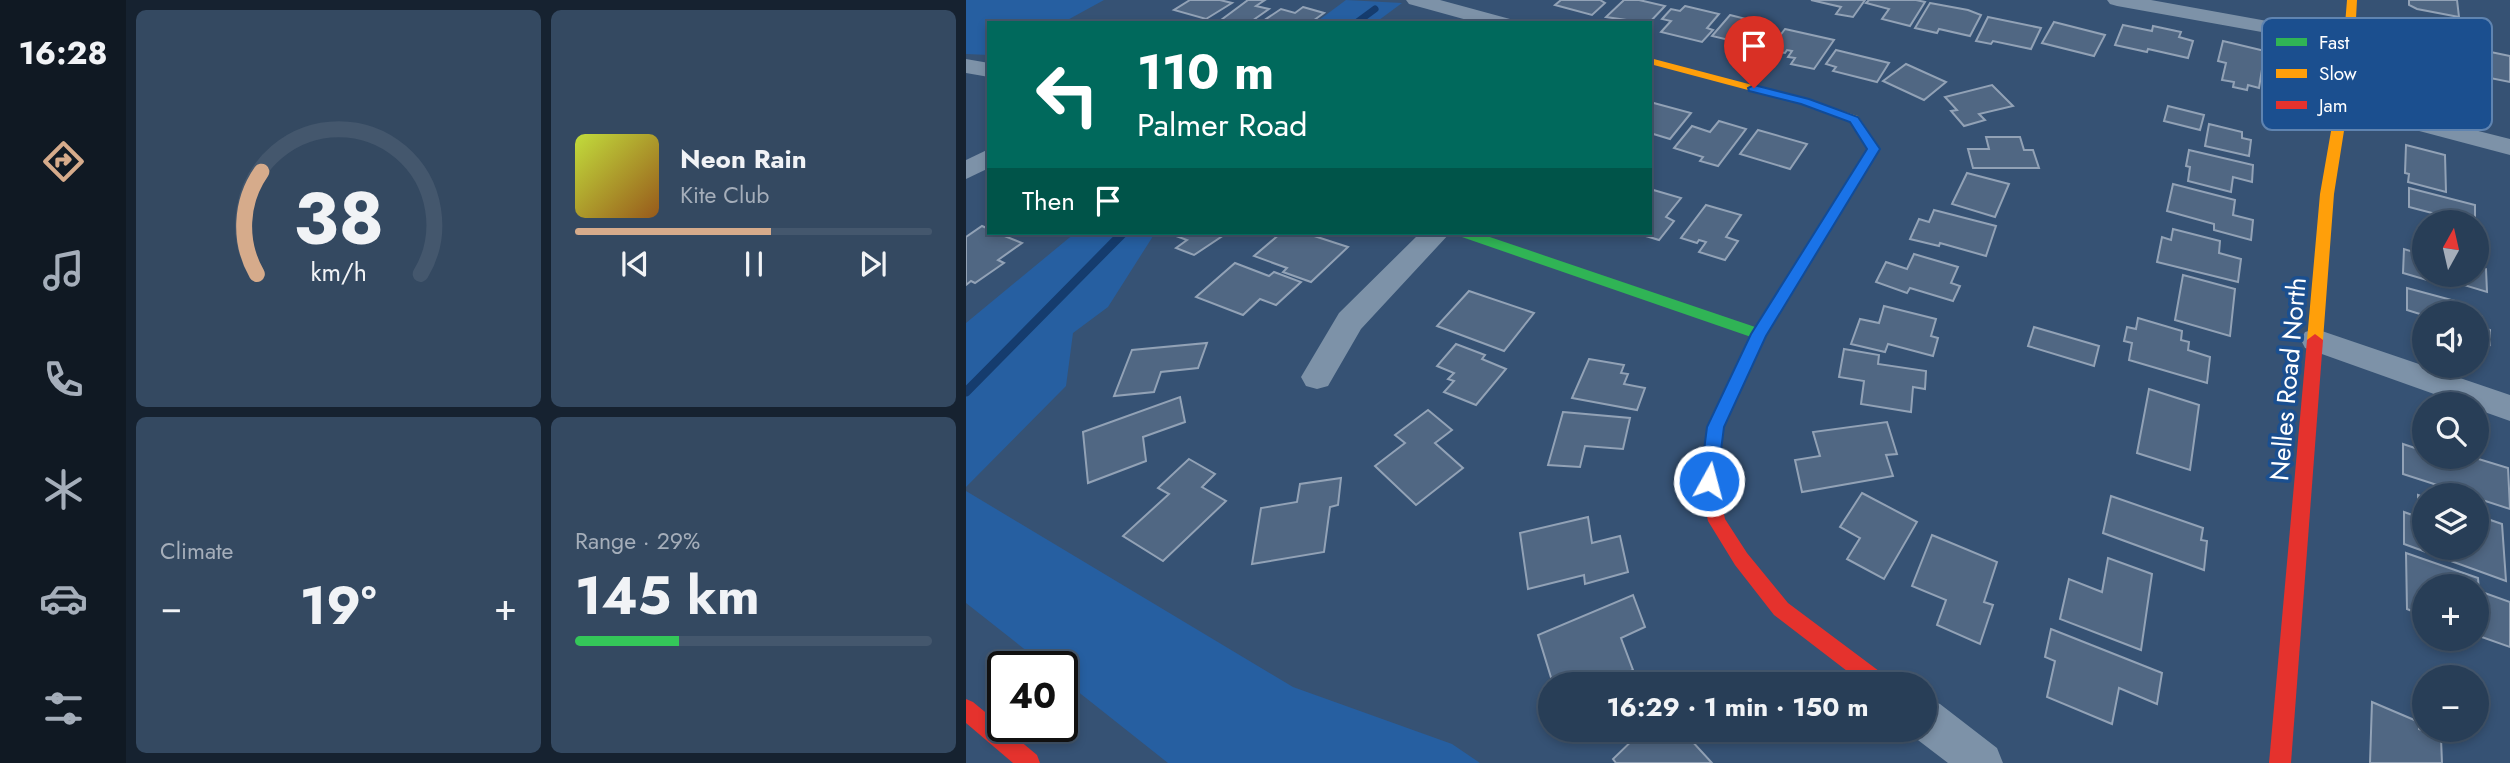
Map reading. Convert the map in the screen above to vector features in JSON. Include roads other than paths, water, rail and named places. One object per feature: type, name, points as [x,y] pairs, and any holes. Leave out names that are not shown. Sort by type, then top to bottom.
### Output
[{"type":"main road","name":"Nelles Road North","points":[[2352,0],[2352,18]]},
{"type":"main road","points":[[1652,62],[1805,102],[1854,119],[1874,149],[1759,334],[1715,427],[1709,481],[1717,521],[1741,559],[1781,609],[1864,672]]},
{"type":"main road","name":"Nelles Road North","points":[[2280,763],[2327,194],[2339,130]]},
{"type":"main road","points":[[1470,235],[1759,334]]},
{"type":"main road","points":[[966,709],[1029,763]]},
{"type":"street","points":[[1416,0],[1495,21]]},
{"type":"street","points":[[2118,0],[2262,26]]},
{"type":"street","points":[[966,66],[987,70]]},
{"type":"street","points":[[2444,130],[2510,147]]},
{"type":"street","points":[[966,171],[987,158]]},
{"type":"street","points":[[1317,377],[1350,321],[1434,235]]},
{"type":"street","points":[[2316,340],[2510,408]]},
{"type":"street","points":[[1937,728],[1982,763]]},
{"type":"waterway","points":[[1359,21],[1375,9]]},
{"type":"waterway","points":[[966,392],[1121,235]]}]
